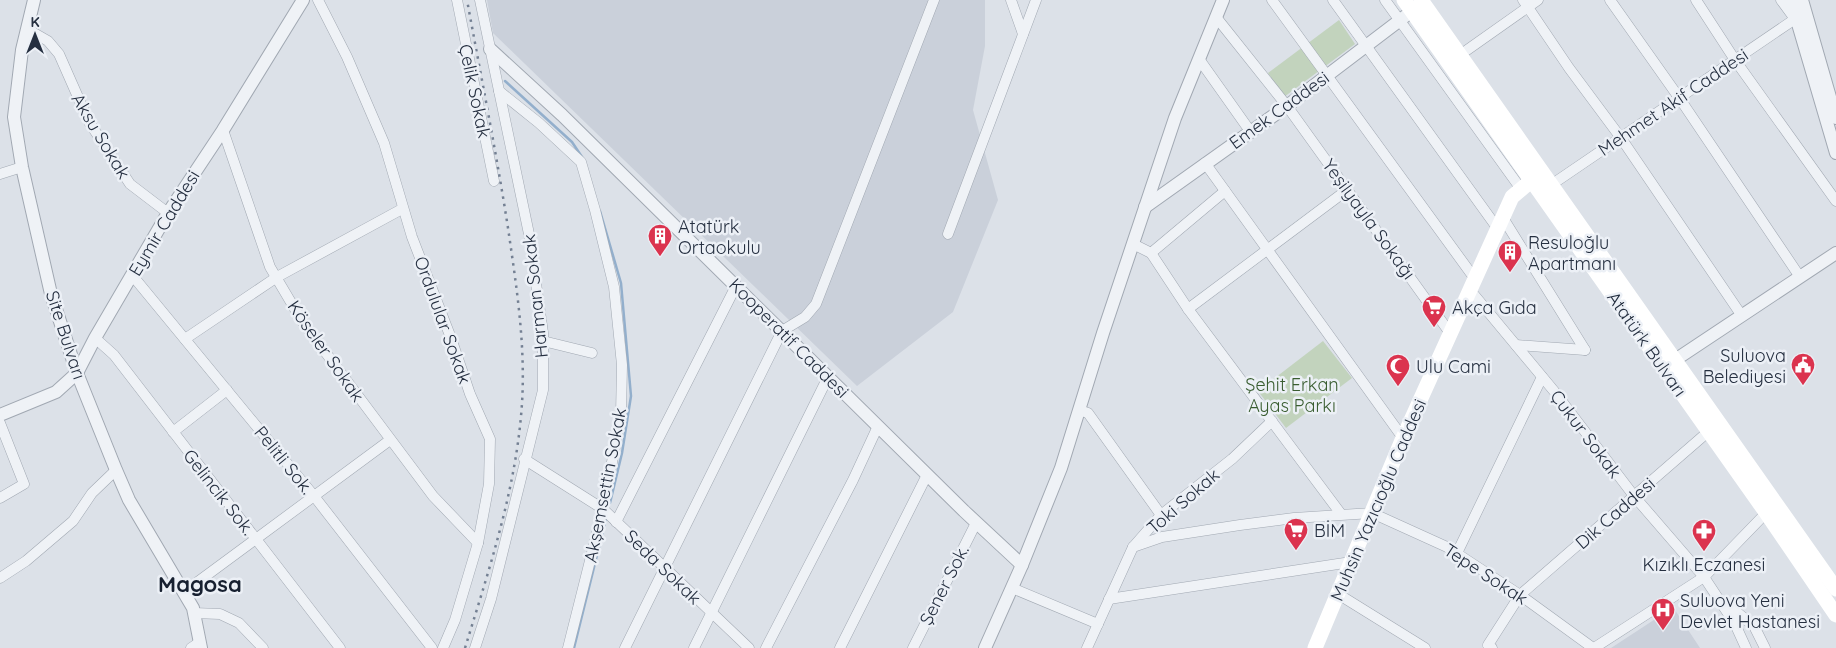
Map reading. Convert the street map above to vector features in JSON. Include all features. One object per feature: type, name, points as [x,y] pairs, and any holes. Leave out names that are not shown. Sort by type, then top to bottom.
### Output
[{"type":"main road","name":"Atatürk Bulvarı","points":[[1413,4],[1460,55],[1531,180],[1551,185],[1836,589]]},
{"type":"main road","name":"Atatürk Bulvarı","points":[[1413,4],[1531,180],[1709,431],[1836,615]]},
{"type":"main road","name":"Muhsin Yazıcıoğlu Caddesi","points":[[1315,648],[1403,438],[1512,197],[1531,180]]},
{"type":"street","name":"Site Bulvarı","points":[[34,0],[22,50],[14,117],[22,167],[51,294],[78,373],[116,470],[134,508],[184,592],[194,614],[197,646]]},
{"type":"street","name":"Ordulular Sokak","points":[[318,0],[347,57],[384,143],[402,209],[470,394],[490,439],[489,484],[478,543],[455,620],[443,648]]},
{"type":"street","name":"Çelik Sokak","points":[[457,0],[494,181]]},
{"type":"street","name":"Harman Sokak","points":[[476,648],[491,599],[524,459],[543,390],[543,342],[530,234],[480,0]]},
{"type":"street","points":[[625,648],[782,331],[804,317],[816,304],[934,0]]},
{"type":"street","points":[[1011,0],[1023,34]]},
{"type":"street","points":[[948,234],[1036,0]]},
{"type":"street","points":[[985,648],[1022,565],[1061,468],[1175,118],[1223,0]]},
{"type":"street","name":"Çukur Sokak","points":[[1272,0],[1516,345],[1634,496],[1704,577],[1718,597]]},
{"type":"street","points":[[1332,0],[1500,223],[1585,350],[1516,345]]},
{"type":"street","points":[[1385,0],[1400,21],[1531,180]]},
{"type":"street","points":[[1610,0],[1680,98],[1800,277]]},
{"type":"street","points":[[1696,0],[1735,60],[1836,201]]},
{"type":"street","points":[[1781,0],[1795,19]]},
{"type":"street","points":[[1791,0],[1795,19],[1836,153]]},
{"type":"street","points":[[1802,0],[1836,118]]},
{"type":"street","name":"Eymir Caddesi","points":[[0,414],[56,392],[78,373],[95,338],[168,213],[223,130],[298,2]]},
{"type":"street","points":[[1460,55],[1530,2],[1569,68],[1621,138],[1742,316]]},
{"type":"street","name":"Emek Caddesi","points":[[1145,207],[1287,106],[1400,21],[1413,4]]},
{"type":"street","name":"Yeşilyayla Sokağı","points":[[1216,17],[1287,106],[1450,333]]},
{"type":"street","name":"Mehmet Akif Caddesi","points":[[1551,185],[1795,19]]},
{"type":"street","name":"Aksu Sokak","points":[[27,29],[48,41],[59,54],[89,122],[130,184],[168,213]]},
{"type":"street","name":"Kooperatif Caddesi","points":[[490,49],[562,116],[976,523],[1022,565]]},
{"type":"street","points":[[1199,59],[1250,132]]},
{"type":"street","name":"Akşemsettin Sokak","points":[[499,91],[539,123],[581,162],[614,287],[622,365],[621,415],[603,510],[568,648]]},
{"type":"street","name":"Köseler Sokak","points":[[223,130],[270,267],[302,321],[433,496],[478,543]]},
{"type":"street","points":[[1205,163],[1403,438]]},
{"type":"street","points":[[0,174],[22,167]]},
{"type":"street","points":[[1188,309],[1347,190]]},
{"type":"street","points":[[1151,253],[1226,191]]},
{"type":"street","points":[[185,339],[277,277],[402,209]]},
{"type":"street","points":[[1133,244],[1151,253],[1188,309],[1341,514]]},
{"type":"street","points":[[1675,360],[1836,253]]},
{"type":"street","name":"Pelitli Sok.","points":[[132,275],[314,496],[432,648]]},
{"type":"street","points":[[616,522],[736,286]]},
{"type":"street","name":"Gelincik Sok.","points":[[95,338],[114,355],[340,648]]},
{"type":"street","points":[[543,342],[592,353]]},
{"type":"street","points":[[694,648],[710,612],[828,377]]},
{"type":"street","points":[[1457,554],[1542,377]]},
{"type":"street","points":[[173,432],[227,390]]},
{"type":"street","points":[[1079,410],[1088,413],[1161,515]]},
{"type":"street","name":"Toki Sokak","points":[[1087,648],[1133,547],[1161,515],[1232,459],[1272,420]]},
{"type":"street","points":[[0,423],[24,484],[0,498]]},
{"type":"street","points":[[766,648],[853,480],[878,426]]},
{"type":"street","name":"Dik Caddesi","points":[[1492,648],[1488,645],[1520,595],[1709,431]]},
{"type":"street","points":[[184,592],[390,440]]},
{"type":"street","name":"Seda Sokak","points":[[524,459],[603,510],[748,648]]},
{"type":"street","points":[[0,578],[26,561],[73,521],[92,492],[116,470]]},
{"type":"street","points":[[840,648],[927,475]]},
{"type":"street","points":[[1133,547],[1162,536],[1276,520],[1372,513]]},
{"type":"street","name":"Tepe Sokak","points":[[1372,513],[1457,554],[1520,595],[1594,648]]},
{"type":"street","points":[[1594,648],[1704,577],[1766,513]]},
{"type":"street","name":"Şener Sok.","points":[[913,648],[976,523]]},
{"type":"street","points":[[1109,599],[1352,562]]},
{"type":"street","points":[[1012,588],[1098,624]]},
{"type":"street","points":[[1338,594],[1425,648]]},
{"type":"street","points":[[1718,597],[1735,624],[1746,648]]},
{"type":"street","points":[[1718,597],[1754,626],[1766,648]]},
{"type":"street","points":[[194,614],[220,614],[239,623],[263,648]]},
{"type":"shaded area","points":[[487,0],[985,0],[985,46],[973,110],[998,200],[953,312],[857,386],[493,33]]},
{"type":"shaded area","name":"Suluova Yeni Devlet Hastanesi","points":[[1673,607],[1700,648],[1611,648],[1663,614]]},
{"type":"green space","points":[[1339,20],[1355,44],[1284,97],[1268,73]]},
{"type":"green space","name":"Şehit Erkan Ayas Parkı","points":[[1323,341],[1352,378],[1286,428],[1258,391]]},
{"type":"waterway","points":[[505,81],[572,142],[582,157]]},
{"type":"waterway","points":[[600,211],[621,283],[631,396],[622,453],[610,503]]},
{"type":"waterway","points":[[574,648],[606,519]]},
{"type":"railway","points":[[465,648],[499,534],[513,475],[523,392],[522,345],[515,275],[467,0]]},
{"type":"place","name":"Atatürk Ortaokulu","points":[[660,257]]},
{"type":"place","name":"Resuloğlu Apartmanı","points":[[1510,273]]},
{"type":"place","name":"Akça Gıda","points":[[1434,328]]},
{"type":"place","name":"Suluova Belediyesi","points":[[1803,386]]},
{"type":"place","name":"Ulu Cami","points":[[1398,387]]},
{"type":"place","name":"BİM","points":[[1296,551]]},
{"type":"place","name":"Kızıklı Eczanesi","points":[[1704,552]]},
{"type":"place","name":"Suluova Yeni Devlet Hastanesi","points":[[1663,631]]},
{"type":"district","name":"Magosa","points":[[200,584]]}]
